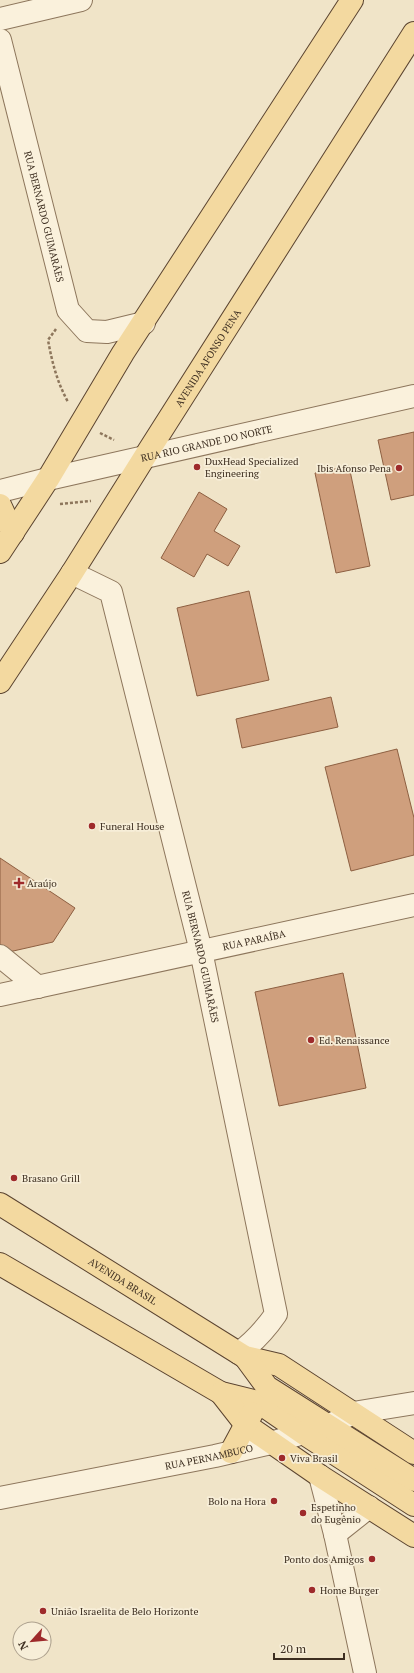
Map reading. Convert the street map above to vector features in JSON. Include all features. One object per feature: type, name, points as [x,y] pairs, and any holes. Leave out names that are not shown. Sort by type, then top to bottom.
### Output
[{"type":"main road","points":[[0,552],[48,478],[95,398],[352,0]]},
{"type":"main road","name":"AVENIDA AFONSO PENA","points":[[0,682],[72,573],[414,33]]},
{"type":"main road","points":[[0,505],[13,533]]},
{"type":"main road","name":"AVENIDA BRASIL","points":[[0,1204],[242,1355],[279,1365],[414,1452]]},
{"type":"main road","name":"AVENIDA BRASIL","points":[[0,1264],[221,1393],[246,1425],[320,1476],[414,1536]]},
{"type":"main road","name":"AVENIDA BRASIL","points":[[242,1355],[262,1394],[303,1434],[414,1505]]},
{"type":"main road","name":"AVENIDA BRASIL","points":[[221,1393],[262,1394],[328,1426],[414,1480]]},
{"type":"main road","points":[[231,1452],[262,1394]]},
{"type":"street","points":[[0,19],[81,0]]},
{"type":"street","name":"RUA BERNARDO GUIMARÃES","points":[[0,40],[68,310],[87,330],[107,332],[144,323]]},
{"type":"street","name":"RUA RIO GRANDE DO NORTE","points":[[0,491],[48,478],[144,458],[414,396]]},
{"type":"street","name":"RUA BERNARDO GUIMARÃES","points":[[72,573],[111,592],[202,951],[276,1314],[266,1330],[242,1355]]},
{"type":"street","name":"RUA PARAÍBA","points":[[0,996],[414,906]]},
{"type":"street","points":[[0,956],[38,987]]},
{"type":"street","name":"RUA PERNAMBUCO","points":[[0,1498],[271,1443],[328,1426],[353,1414],[414,1403]]},
{"type":"street","points":[[320,1476],[335,1534],[365,1673]]},
{"type":"street","points":[[335,1534],[369,1507]]},
{"type":"path","points":[[29,508],[119,498]]},
{"type":"building","name":"Ibis Afonso Pena","points":[[414,432],[414,495],[391,500],[378,440]]},
{"type":"building","points":[[349,466],[370,566],[336,573],[315,473]]},
{"type":"building","points":[[199,492],[227,509],[214,531],[240,546],[228,566],[207,554],[194,577],[161,558]]},
{"type":"building","points":[[249,591],[269,680],[197,696],[177,608]]},
{"type":"building","points":[[331,697],[338,727],[242,748],[236,719]]},
{"type":"building","points":[[397,749],[414,818],[414,855],[351,871],[325,767]]},
{"type":"building","name":"Araújo","points":[[0,858],[75,908],[53,942],[0,954]]},
{"type":"building","name":"Ed. Renaissance","points":[[343,973],[366,1088],[279,1106],[255,992]]},
{"type":"place","name":"DuxHead Specialized Engineering","points":[[197,467]]},
{"type":"place","name":"Ibis Afonso Pena","points":[[399,468]]},
{"type":"place","name":"Funeral House","points":[[92,826]]},
{"type":"place","name":"Araújo","points":[[19,883]]},
{"type":"place","name":"Ed. Renaissance","points":[[311,1040]]},
{"type":"place","name":"Brasano Grill","points":[[14,1178]]},
{"type":"place","name":"Viva Brasil","points":[[282,1458]]},
{"type":"place","name":"Bolo na Hora","points":[[274,1501]]},
{"type":"place","name":"Espetinho do Eugênio","points":[[303,1513]]},
{"type":"place","name":"Ponto dos Amigos","points":[[372,1559]]},
{"type":"place","name":"Home Burger","points":[[312,1590]]},
{"type":"place","name":"União Israelita de Belo Horizonte","points":[[43,1611]]}]
